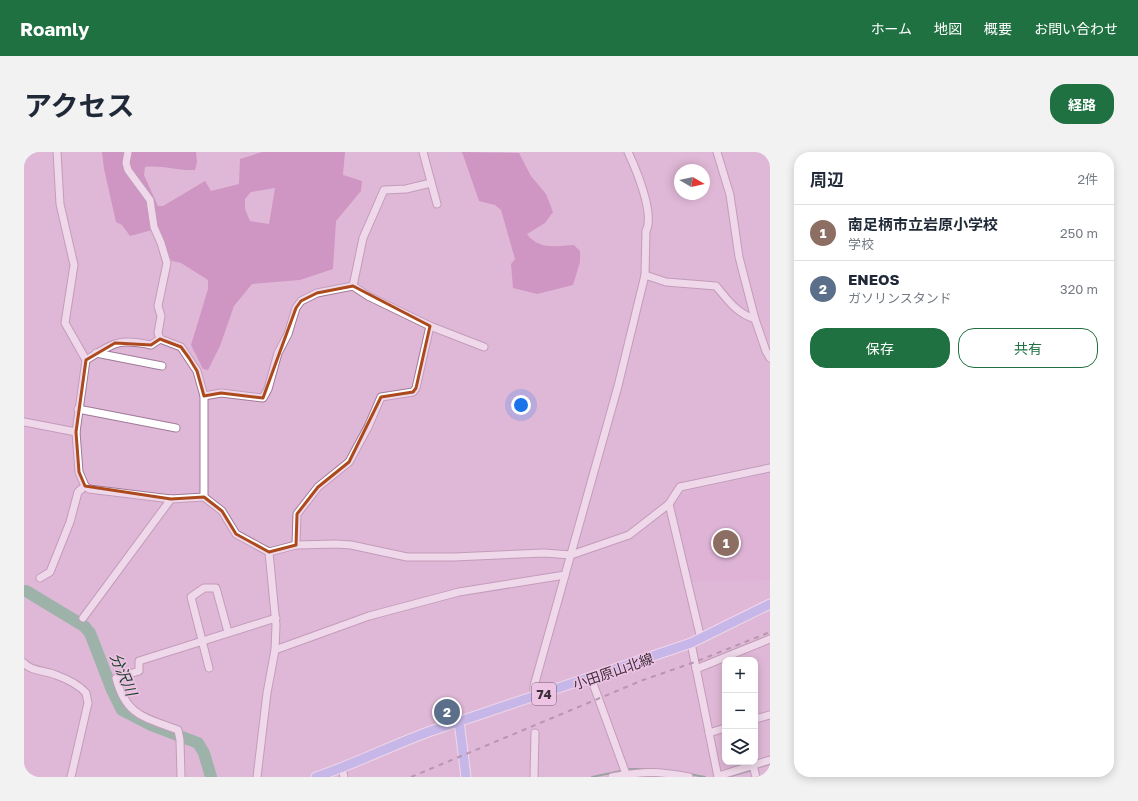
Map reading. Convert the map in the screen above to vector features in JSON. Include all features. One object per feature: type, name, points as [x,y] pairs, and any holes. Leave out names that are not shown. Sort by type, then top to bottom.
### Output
[{"type":"main road","name":"小田原山北線","points":[[316,777],[343,773],[394,744],[691,644],[770,604]]},
{"type":"main road","points":[[459,721],[466,777]]},
{"type":"street","points":[[57,152],[60,204],[74,265],[65,323],[86,360],[76,432],[79,472],[85,486],[89,489],[171,499],[204,497],[222,511],[236,534],[269,552],[296,545],[351,545],[407,557],[454,558],[544,553],[572,555],[629,535],[669,504],[680,487],[770,468]]},
{"type":"street","points":[[128,152],[126,163],[128,170],[150,200],[154,227],[167,263],[158,306],[161,316],[158,333],[160,339]]},
{"type":"street","points":[[423,152],[437,204]]},
{"type":"street","points":[[534,697],[534,686],[572,555],[618,386],[645,275],[646,231],[648,226],[647,209],[638,172],[628,152]]},
{"type":"street","points":[[717,152],[730,195],[739,257],[755,319],[770,358]]},
{"type":"street","points":[[353,286],[363,238],[384,190],[406,189],[431,183]]},
{"type":"street","points":[[645,275],[666,282],[716,286],[733,307],[744,316],[755,319]]},
{"type":"street","points":[[204,396],[220,393],[263,398],[268,389],[278,353],[288,334],[296,308],[302,301],[317,293],[353,286],[368,296],[430,326],[484,347]]},
{"type":"street","points":[[296,545],[297,514],[318,487],[349,462],[368,427],[381,397],[412,392],[416,388],[430,326]]},
{"type":"street","points":[[86,360],[115,343],[134,342],[151,344],[160,339],[181,347],[197,371],[204,396],[204,497]]},
{"type":"street","points":[[96,353],[162,366]]},
{"type":"street","points":[[78,409],[176,428]]},
{"type":"street","points":[[24,422],[76,432]]},
{"type":"street","points":[[40,578],[50,572],[70,522],[78,492],[85,486]]},
{"type":"street","points":[[83,618],[171,499]]},
{"type":"street","points":[[669,504],[702,638]]},
{"type":"street","points":[[257,777],[267,693],[275,650],[276,618],[269,552]]},
{"type":"street","points":[[275,650],[370,616],[459,592],[565,575]]},
{"type":"street","points":[[209,668],[191,597],[204,588],[216,588],[228,632]]},
{"type":"street","points":[[181,777],[180,740],[178,730],[131,709],[120,695],[116,678],[139,671],[139,661],[276,618]]},
{"type":"street","points":[[696,669],[770,639]]},
{"type":"street","points":[[691,644],[718,777],[753,765],[756,777]]},
{"type":"street","points":[[24,663],[28,667],[56,674],[72,682],[86,693],[88,703],[71,777]]},
{"type":"street","points":[[591,678],[626,774]]},
{"type":"street","points":[[758,718],[770,715]]},
{"type":"street","points":[[709,733],[722,729]]},
{"type":"street","points":[[534,777],[535,733]]},
{"type":"street","points":[[758,764],[770,760]]},
{"type":"street","points":[[612,777],[638,772],[655,772],[689,777]]},
{"type":"highlighted area","points":[[353,286],[430,326],[416,388],[413,392],[381,397],[349,462],[318,487],[297,514],[296,545],[269,552],[236,534],[222,511],[204,497],[171,499],[85,486],[79,472],[76,432],[86,360],[115,343],[151,345],[160,339],[181,347],[197,371],[204,396],[221,393],[263,398],[296,308],[301,301],[317,293]]},
{"type":"shaded area","points":[[102,152],[196,152],[197,162],[195,170],[145,167],[144,175],[158,206],[163,206],[205,181],[211,191],[239,184],[240,159],[262,152],[345,152],[343,175],[362,181],[361,191],[336,221],[333,269],[300,280],[252,284],[234,306],[220,346],[208,370],[203,369],[191,345],[208,289],[208,280],[181,263],[172,261],[152,230],[130,236],[122,225],[116,222],[104,169]],"holes":[[[275,188],[269,224],[250,221],[245,209],[245,199],[251,192]]]},
{"type":"shaded area","points":[[462,152],[519,153],[531,176],[546,194],[553,212],[545,223],[527,234],[531,239],[542,245],[574,245],[580,251],[580,262],[573,285],[537,294],[513,288],[511,264],[515,259],[501,210],[495,205],[479,201]]},
{"type":"shaded area","points":[[770,473],[770,580],[692,582],[673,506],[680,493]]},
{"type":"waterway","name":"分沢川","points":[[26,591],[84,626],[90,633],[112,690],[122,710],[151,725],[198,743],[204,753],[211,777]]},
{"type":"waterway","points":[[756,768],[770,764]]},
{"type":"waterway","points":[[592,777],[630,769],[655,769]]},
{"type":"waterway","points":[[731,776],[752,770]]},
{"type":"waterway","points":[[689,774],[705,777]]},
{"type":"railway","points":[[411,777],[643,680],[695,662],[770,632]]},
{"type":"place","name":"南足柄市立岩原小学校","points":[[726,543]]},
{"type":"place","name":"ENEOS","points":[[447,712]]}]
